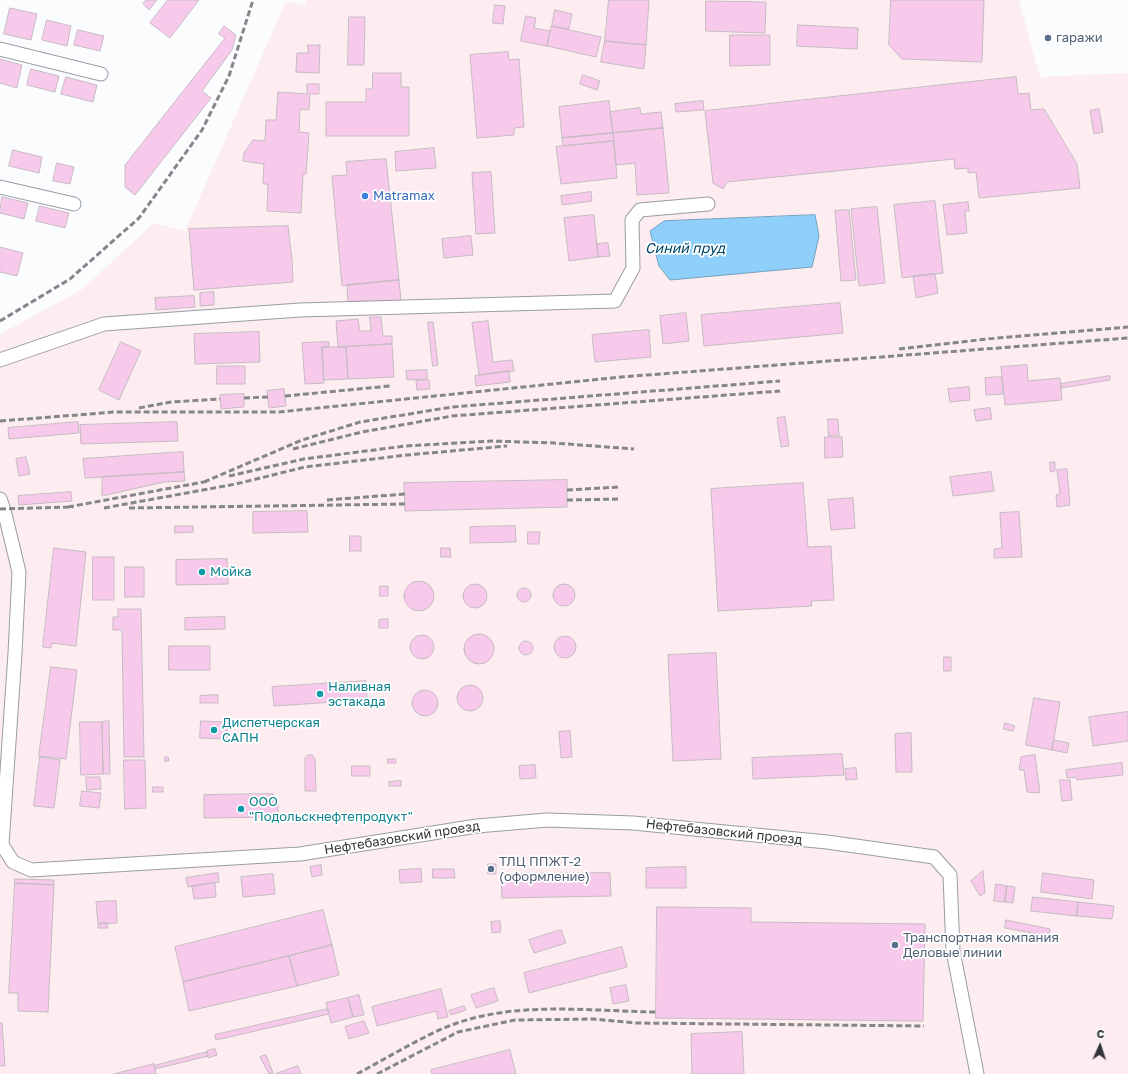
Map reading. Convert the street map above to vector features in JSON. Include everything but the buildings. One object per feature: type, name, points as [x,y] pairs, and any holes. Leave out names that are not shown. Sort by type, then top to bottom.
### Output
[{"type":"street","points":[[0,49],[101,74]]},
{"type":"street","points":[[0,187],[74,204]]},
{"type":"street","points":[[0,360],[104,324],[300,310],[615,301],[634,268],[632,220],[640,210],[708,204]]},
{"type":"street","name":"Нефтебазовский проезд","points":[[0,499],[19,572],[2,845],[13,862],[31,870],[300,854],[477,826],[547,820],[633,823],[827,842],[934,857],[950,875],[952,951],[977,1074]]},
{"type":"shaded area","points":[[306,0],[1019,0],[1040,77],[1128,73],[1128,1074],[0,1074],[0,334],[81,290],[154,223],[185,231],[286,1],[306,6]]},
{"type":"water","name":"Синий пруд","points":[[815,215],[819,236],[812,267],[670,280],[659,266],[650,231],[664,221]]},
{"type":"railway","points":[[0,321],[70,279],[139,218],[202,130],[229,76],[253,0]]},
{"type":"railway","points":[[899,349],[987,339],[1128,327]]},
{"type":"railway","points":[[0,421],[115,412],[279,412],[621,377],[1128,338]]},
{"type":"railway","points":[[204,482],[302,440],[360,422],[452,407],[780,381]]},
{"type":"railway","points":[[285,396],[390,386]]},
{"type":"railway","points":[[293,449],[362,432],[452,416],[780,391]]},
{"type":"railway","points":[[244,398],[268,397]]},
{"type":"railway","points":[[139,408],[171,402],[220,399]]},
{"type":"railway","points":[[229,476],[304,459],[405,446],[492,441],[554,443],[634,449]]},
{"type":"railway","points":[[104,508],[236,484],[305,467],[407,455],[507,446]]},
{"type":"railway","points":[[68,507],[209,481]]},
{"type":"railway","points":[[567,490],[619,487]]},
{"type":"railway","points":[[327,500],[405,494]]},
{"type":"railway","points":[[567,500],[620,499]]},
{"type":"railway","points":[[129,508],[405,504]]},
{"type":"railway","points":[[0,509],[73,507]]},
{"type":"railway","points":[[357,1074],[435,1032],[461,1022],[488,1015],[544,1009],[656,1012]]},
{"type":"railway","points":[[377,1074],[458,1032],[515,1020],[593,1019],[636,1023],[924,1026]]},
{"type":"place","name":"гаражи","points":[[1048,38]]},
{"type":"place","name":"Matramax","points":[[365,196]]},
{"type":"place","name":"Мойка","points":[[202,572]]},
{"type":"place","name":"Наливная эстакада","points":[[320,694]]},
{"type":"place","name":"Диспетчерская САПН","points":[[214,730]]},
{"type":"place","name":"ООО \"Подольскнефтепродукт\"","points":[[241,809]]},
{"type":"place","name":"ТЛЦ ППЖТ-2 (оформление)","points":[[491,869]]},
{"type":"place","name":"Транспортная компания Деловые линии","points":[[895,945]]}]
